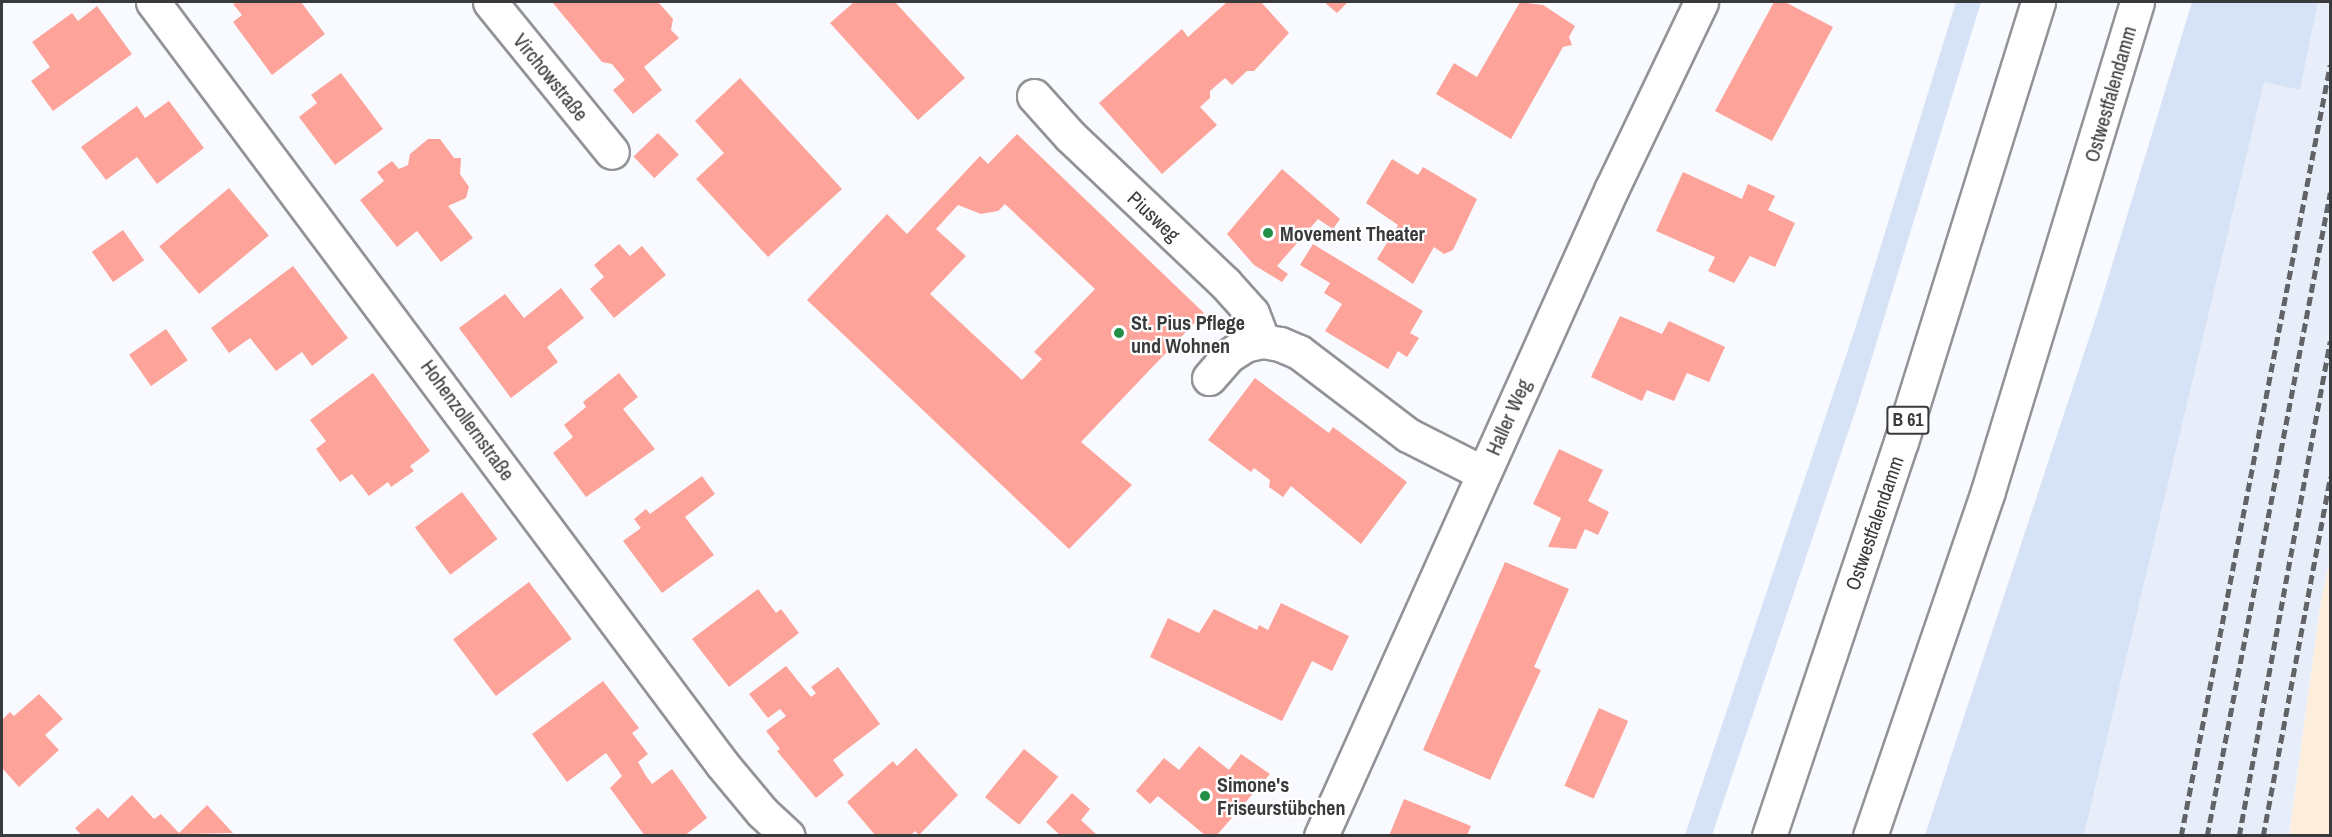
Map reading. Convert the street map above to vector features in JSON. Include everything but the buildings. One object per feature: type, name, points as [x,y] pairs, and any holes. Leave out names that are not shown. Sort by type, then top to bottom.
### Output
[{"type":"main road","name":"Hohenzollernstraße","points":[[153,2],[722,764],[762,812],[788,836]]},
{"type":"main road","name":"Virchowstraße","points":[[490,2],[612,152]]},
{"type":"main road","name":"Haller Weg","points":[[1321,836],[1483,473],[1701,2]]},
{"type":"main road","name":"Ostwestfalendamm","points":[[1769,836],[1902,442],[2038,2]]},
{"type":"main road","name":"Ostwestfalendamm","points":[[1870,836],[1989,491],[2137,2]]},
{"type":"main road","name":"Piusweg","points":[[1034,96],[1070,136],[1225,283],[1252,313],[1263,341]]},
{"type":"main road","points":[[1209,378],[1228,356],[1245,345],[1263,341],[1299,352],[1408,435],[1483,473]]},
{"type":"shaded area","points":[[1956,2],[1981,2],[1857,406],[1712,835],[1685,835],[1859,317]]},
{"type":"shaded area","points":[[2192,2],[2318,2],[2300,90],[2264,82],[2084,835],[1925,835],[2099,308]]},
{"type":"shaded area","points":[[2318,2],[2330,2],[2330,559],[2321,600],[2289,835],[2084,836],[2264,81],[2300,90]]},
{"type":"shaded area","points":[[2330,559],[2330,835],[2289,836],[2321,600]]},
{"type":"railway","points":[[2181,836],[2330,65]]},
{"type":"railway","points":[[2207,836],[2330,193]]},
{"type":"railway","points":[[2239,836],[2330,341]]},
{"type":"railway","points":[[2263,836],[2330,477]]},
{"type":"place","name":"Movement Theater","points":[[1268,233]]},
{"type":"place","name":"St. Pius Pflege und Wohnen","points":[[1119,333]]},
{"type":"place","name":"Simone's Friseurstübchen","points":[[1205,796]]}]
